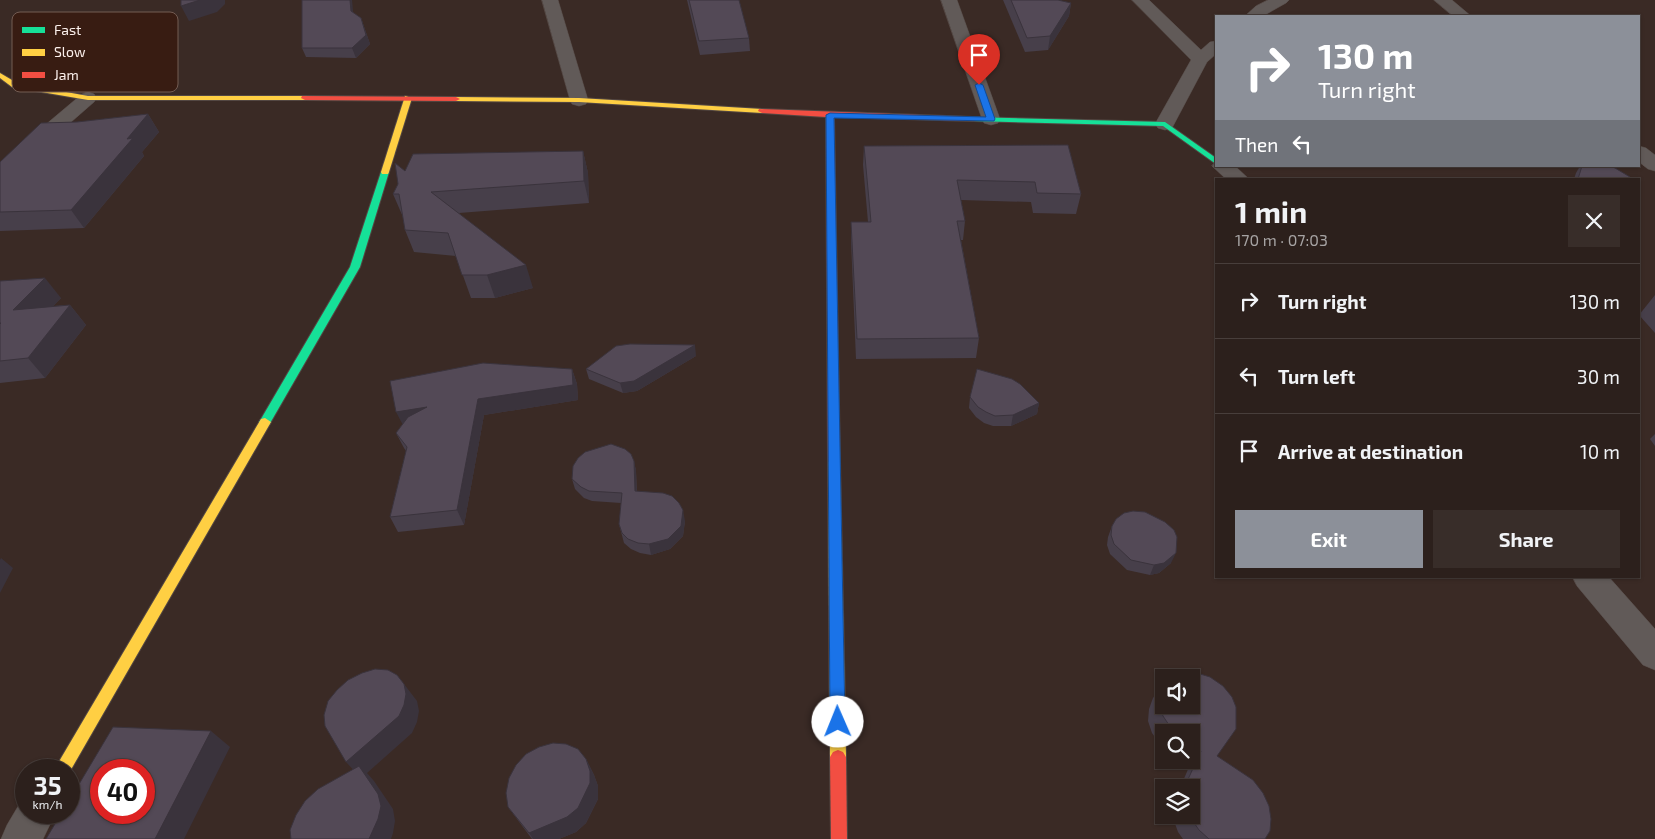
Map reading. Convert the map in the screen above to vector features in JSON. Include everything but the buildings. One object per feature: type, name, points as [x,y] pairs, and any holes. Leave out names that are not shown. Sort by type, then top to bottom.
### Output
[{"type":"street","points":[[550,0],[579,100]]},
{"type":"street","points":[[949,0],[991,119]]},
{"type":"street","points":[[1140,0],[1200,59]]},
{"type":"street","points":[[1254,15],[1281,0]]},
{"type":"street","points":[[1442,0],[1462,15]]},
{"type":"street","points":[[1165,124],[1200,59],[1215,47]]},
{"type":"street","points":[[0,75],[12,84]]},
{"type":"street","points":[[54,92],[88,98],[579,100],[830,115],[1165,124],[1215,161]]},
{"type":"street","points":[[0,174],[88,98]]},
{"type":"street","points":[[68,759],[355,267],[408,98]]},
{"type":"street","points":[[830,115],[839,839]]},
{"type":"street","points":[[1640,153],[1655,165]]},
{"type":"street","points":[[1223,167],[1238,178]]},
{"type":"street","points":[[1590,578],[1655,654]]},
{"type":"street","points":[[22,839],[30,824]]},
{"type":"traffic: fast","points":[[973,119],[1165,124],[1215,161]]},
{"type":"traffic: fast","points":[[265,422],[355,267],[385,172]]},
{"type":"traffic: slow","points":[[0,75],[12,83]]},
{"type":"traffic: slow","points":[[54,92],[88,98],[305,98]]},
{"type":"traffic: slow","points":[[385,172],[408,98]]},
{"type":"traffic: slow","points":[[456,99],[579,100],[762,111]]},
{"type":"traffic: slow","points":[[68,759],[265,422]]},
{"type":"traffic: slow","points":[[834,461],[838,757]]},
{"type":"traffic: jam","points":[[305,98],[456,99]]},
{"type":"traffic: jam","points":[[762,111],[973,119]]},
{"type":"traffic: jam","points":[[830,115],[834,461]]},
{"type":"traffic: jam","points":[[838,757],[839,839]]},
{"type":"route","points":[[838,722],[830,115],[991,119],[979,85]]}]
